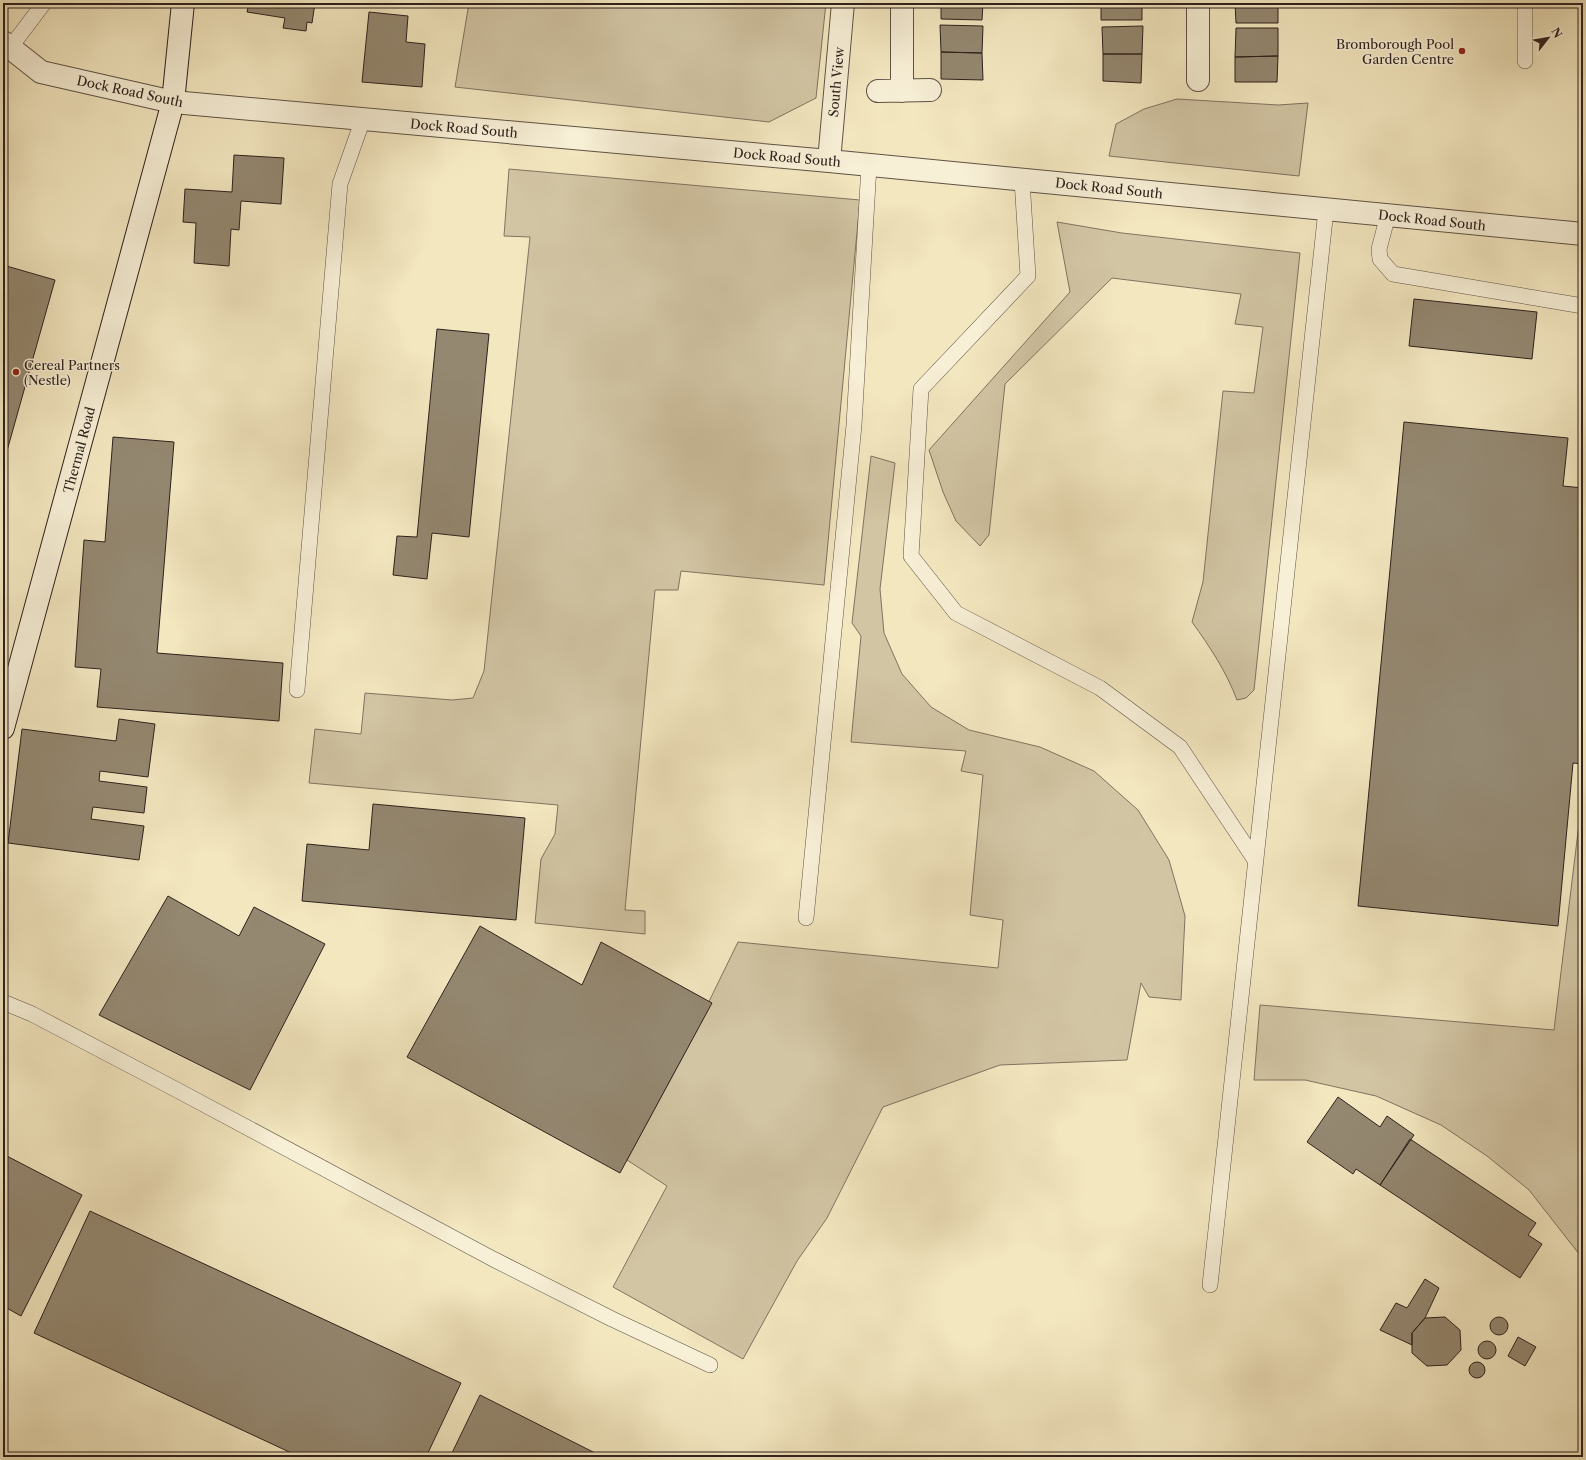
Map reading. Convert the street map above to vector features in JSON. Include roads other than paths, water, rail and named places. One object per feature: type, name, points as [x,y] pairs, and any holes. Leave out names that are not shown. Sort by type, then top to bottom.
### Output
[{"type":"street","name":"Thermal Road","points":[[3,728],[173,102],[183,3]]},
{"type":"street","name":"South View","points":[[829,161],[843,3]]},
{"type":"street","points":[[902,3],[902,91]]},
{"type":"street","points":[[1198,3],[1198,80]]},
{"type":"street","name":"Dock Road South","points":[[7,45],[41,72],[173,102],[829,161],[1583,234]]},
{"type":"street","points":[[878,91],[930,90]]},
{"type":"lane","points":[[7,45],[44,3]]},
{"type":"lane","points":[[1525,3],[1525,61]]},
{"type":"lane","points":[[297,690],[340,184],[363,119]]},
{"type":"lane","points":[[806,918],[854,425],[870,165]]},
{"type":"lane","points":[[1022,180],[1028,276],[921,389],[911,556],[956,613],[1100,688],[1180,747],[1255,860]]},
{"type":"lane","points":[[1210,1286],[1326,210]]},
{"type":"lane","points":[[1388,215],[1379,249],[1380,259],[1393,274],[1583,306]]},
{"type":"lane","points":[[3,1002],[32,1014],[101,1050],[493,1259],[612,1319],[710,1365]]},
{"type":"place","name":"Bromborough Pool Garden Centre","points":[[1462,51]]},
{"type":"place","name":"Cereal Partners (Nestle)","points":[[16,372]]}]
